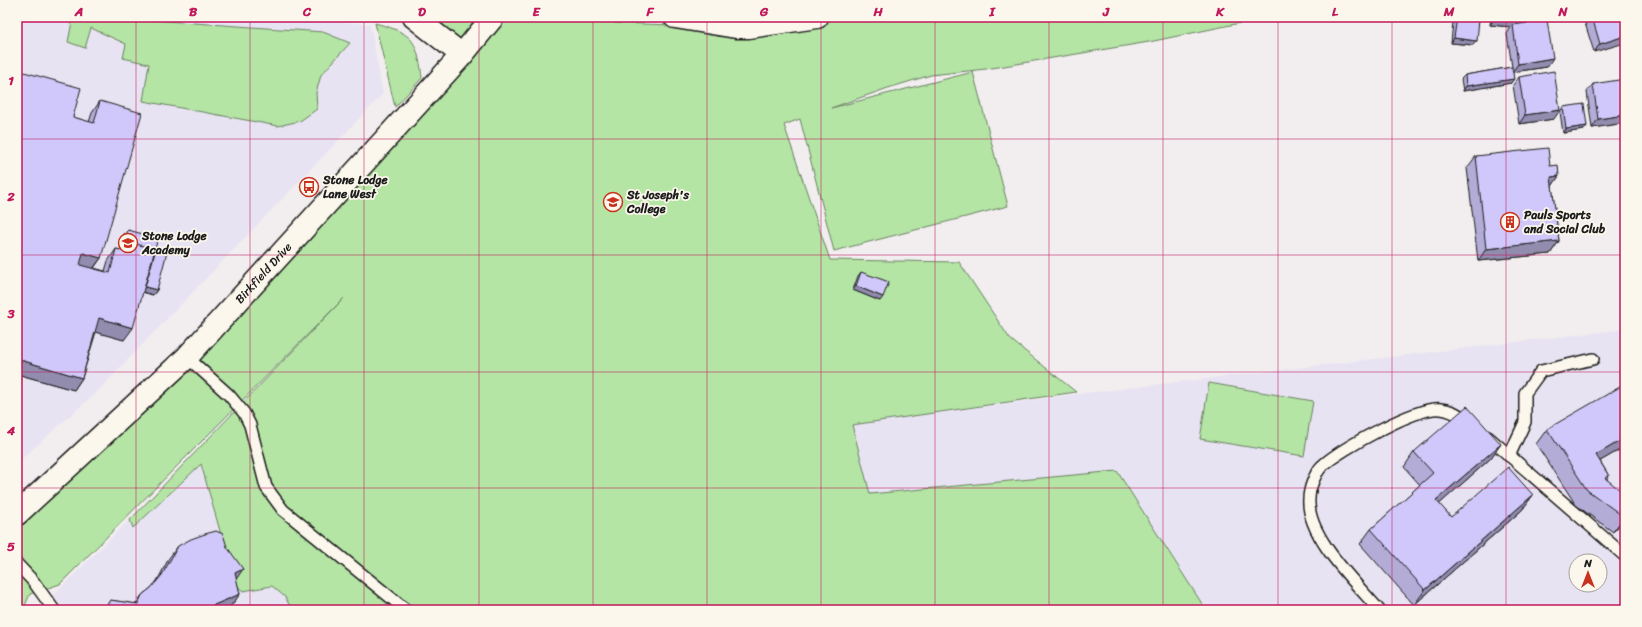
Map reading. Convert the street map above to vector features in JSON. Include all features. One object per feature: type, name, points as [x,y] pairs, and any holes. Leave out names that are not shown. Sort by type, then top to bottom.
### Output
[{"type":"street","points":[[414,17],[462,55]]},
{"type":"street","name":"Birkfield Drive","points":[[17,514],[187,357],[462,55],[493,17]]},
{"type":"street","points":[[675,17],[736,27],[749,27],[817,17]]},
{"type":"lane","points":[[187,357],[229,394],[244,413],[250,425],[266,487],[283,510],[406,610]]},
{"type":"lane","points":[[1510,456],[1525,422],[1525,393],[1541,371],[1594,359]]},
{"type":"lane","points":[[1379,610],[1338,563],[1317,533],[1310,511],[1309,499],[1315,477],[1322,467],[1338,455],[1398,421],[1424,410],[1441,408],[1455,412],[1480,429],[1493,442],[1625,556]]},
{"type":"lane","points":[[17,564],[33,581],[54,610]]},
{"type":"shaded area","name":"Stone Lodge Academy","points":[[17,17],[276,17],[370,24],[383,94],[97,392],[17,463]]},
{"type":"shaded area","name":"St Joseph's College","points":[[579,75],[833,427],[1077,394],[1625,329],[1625,610],[38,610]]},
{"type":"green space","points":[[73,17],[109,17],[323,32],[350,43],[321,75],[316,93],[317,109],[300,121],[278,126],[143,101],[149,64],[123,58],[126,44],[91,28],[85,48],[68,42]]},
{"type":"green space","name":"St Joseph's College","points":[[414,17],[618,17],[615,23],[731,27],[675,17],[1269,17],[1149,42],[986,69],[931,75],[831,108],[973,72],[1008,206],[834,251],[800,119],[784,125],[830,260],[959,262],[1010,339],[1076,392],[852,425],[870,494],[1117,471],[1206,610],[292,610],[285,597],[272,586],[243,591],[235,584],[201,464],[133,528],[130,520],[344,298],[60,584],[30,594],[23,610],[17,610],[17,514],[187,357],[462,55]]},
{"type":"green space","points":[[375,23],[395,29],[409,37],[414,44],[419,58],[422,78],[395,107]]},
{"type":"green space","points":[[1209,383],[1313,401],[1304,456],[1200,439]]},
{"type":"building","points":[[1457,17],[1479,19],[1477,41],[1454,38]]},
{"type":"building","points":[[1504,17],[1536,17],[1536,20]]},
{"type":"building","points":[[1592,17],[1625,17],[1625,36],[1600,44]]},
{"type":"building","points":[[1547,20],[1553,58],[1518,64],[1513,25]]},
{"type":"building","points":[[1512,67],[1514,79],[1466,86],[1465,75]]},
{"type":"building","points":[[17,70],[81,88],[73,117],[94,123],[100,101],[142,113],[101,258],[83,253],[80,265],[110,273],[116,249],[124,251],[127,241],[155,249],[133,328],[99,318],[82,378],[17,359]]},
{"type":"building","points":[[1554,71],[1560,110],[1525,115],[1519,77]]},
{"type":"building","points":[[1625,79],[1625,115],[1598,119],[1593,84]]},
{"type":"building","points":[[1584,104],[1587,126],[1566,129],[1563,107]]},
{"type":"building","name":"Pauls Sports and Social Club","points":[[1548,148],[1550,166],[1558,165],[1559,176],[1551,177],[1559,241],[1486,249],[1476,156]]},
{"type":"building","points":[[128,230],[158,238],[155,249],[124,241]]},
{"type":"building","points":[[156,249],[167,252],[157,290],[145,287]]},
{"type":"building","points":[[861,272],[889,282],[883,297],[856,286]]},
{"type":"building","points":[[1625,384],[1625,414],[1623,415],[1625,420],[1625,438],[1596,455],[1609,476],[1605,478],[1625,494],[1624,517],[1587,490],[1547,429]]},
{"type":"building","points":[[1467,406],[1501,444],[1436,500],[1451,517],[1508,467],[1533,495],[1425,590],[1371,529],[1433,473],[1414,452]]},
{"type":"building","points":[[216,531],[223,534],[227,547],[243,569],[235,573],[240,594],[214,605],[210,610],[109,610],[110,600],[138,604],[142,595],[151,588],[162,575],[178,546],[191,539]]},
{"type":"place","name":"Stone Lodge Lane West","points":[[309,187]]},
{"type":"place","name":"St Joseph's College","points":[[613,202]]},
{"type":"place","name":"Pauls Sports and Social Club","points":[[1510,222]]},
{"type":"place","name":"Stone Lodge Academy","points":[[128,243]]}]
